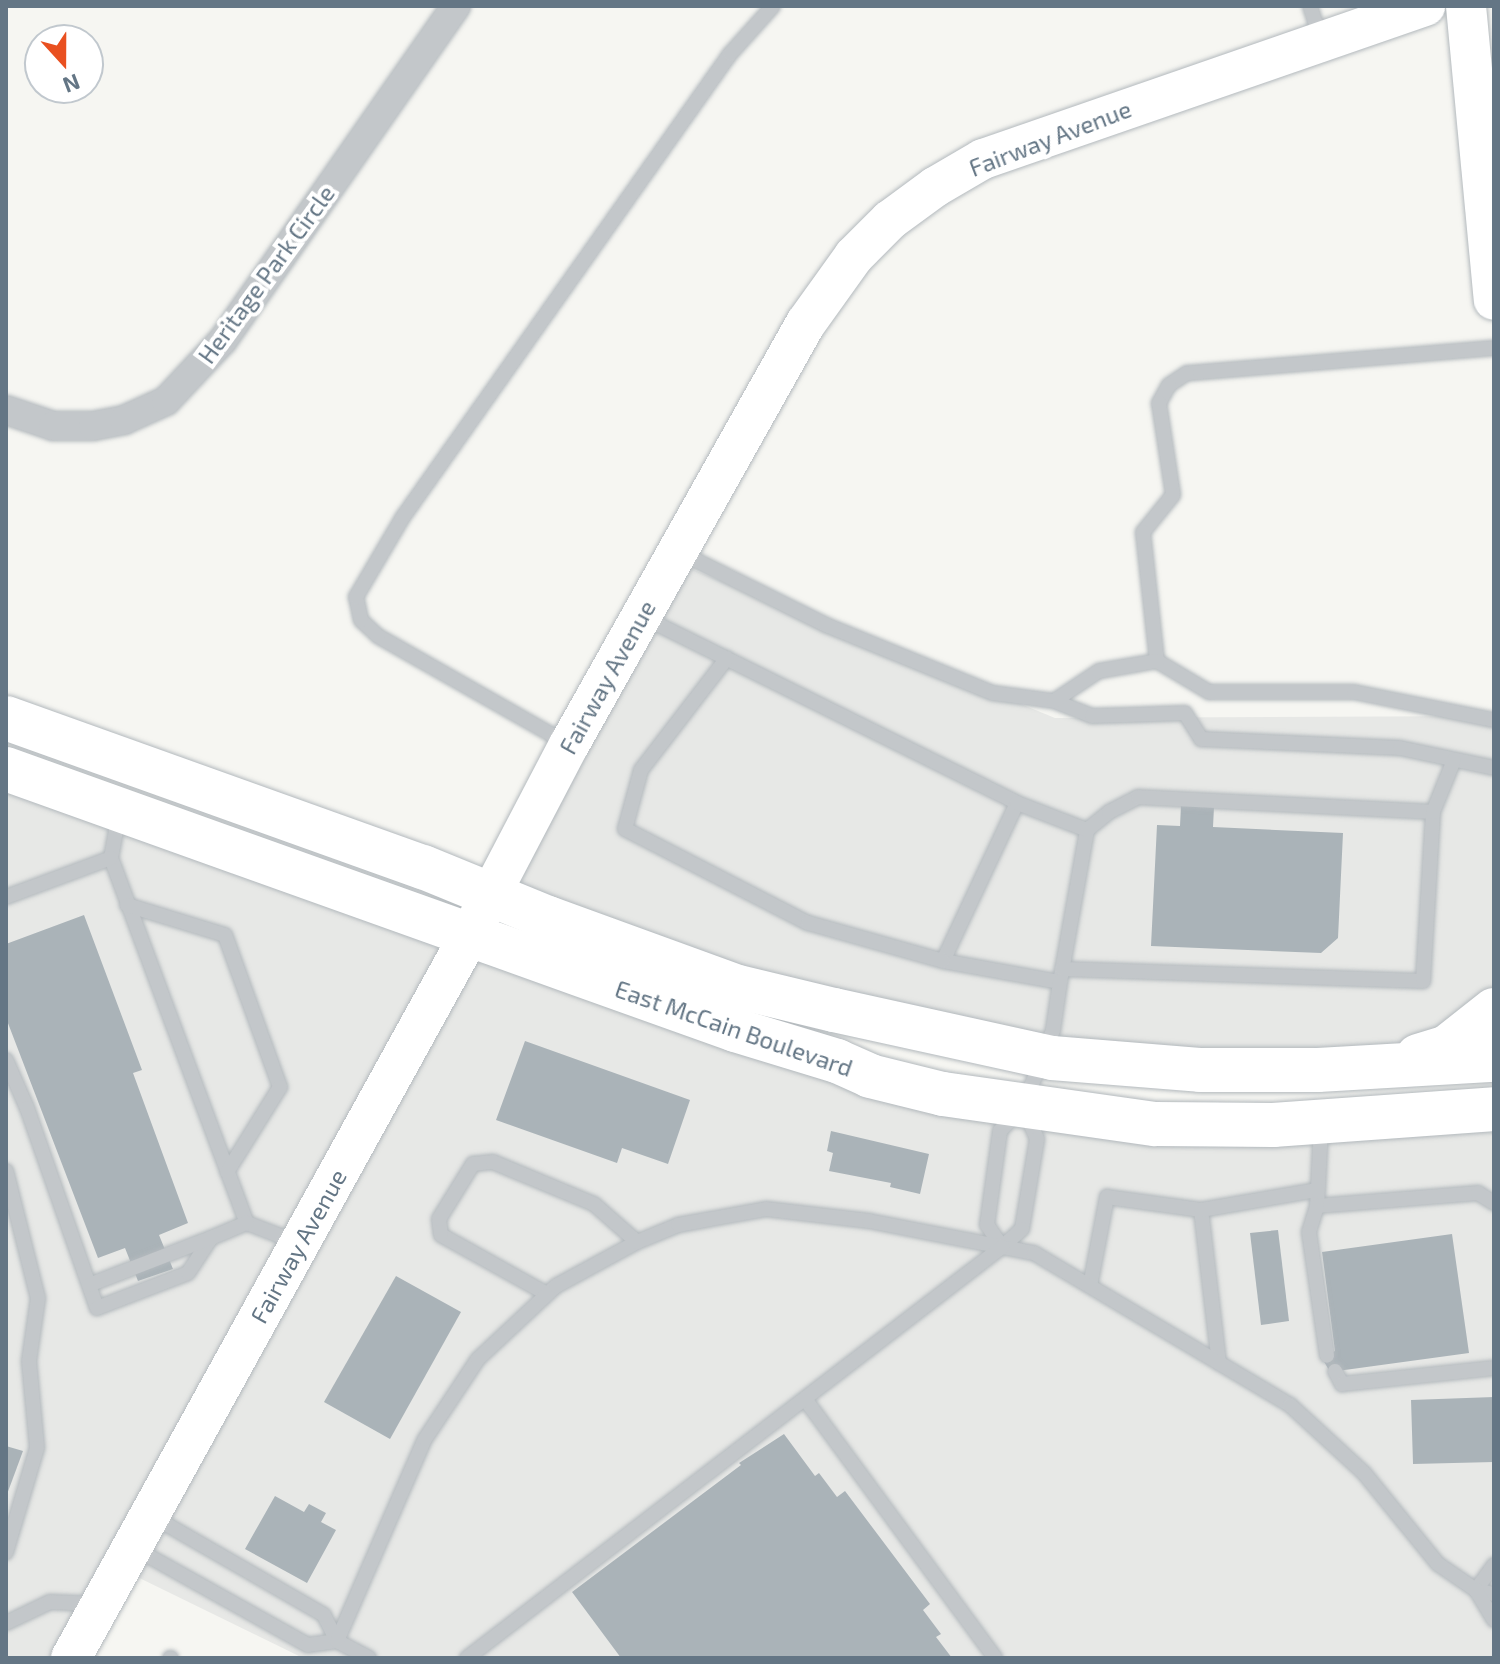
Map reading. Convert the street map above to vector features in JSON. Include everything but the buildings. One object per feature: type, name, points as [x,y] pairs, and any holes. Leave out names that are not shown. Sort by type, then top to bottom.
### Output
[{"type":"main road","name":"East McCain Boulevard","points":[[6,718],[738,987],[1044,1056],[1200,1070],[1267,1071],[1494,1060]]},
{"type":"main road","name":"East McCain Boulevard","points":[[6,769],[735,1030],[837,1061],[870,1076],[943,1094],[1155,1124],[1273,1125],[1494,1109]]},
{"type":"main road","points":[[1384,1066],[1447,1047],[1494,1010]]},
{"type":"main road","points":[[1398,1114],[1494,1132]]},
{"type":"street","name":"Heritage Park Circle","points":[[6,410],[53,426],[93,426],[124,420],[166,401],[223,340],[456,6]]},
{"type":"street","name":"Fairway Avenue","points":[[71,1658],[469,936],[569,745],[806,323],[836,278],[890,220],[935,187],[983,159],[1316,24],[1425,6]]},
{"type":"street","points":[[1466,6],[1494,300]]},
{"type":"lane","points":[[569,745],[378,636],[361,620],[356,597],[403,517],[730,54],[773,6]]},
{"type":"lane","points":[[1157,661],[1143,532],[1173,495],[1159,403],[1169,385],[1187,373],[1494,348]]},
{"type":"lane","points":[[678,551],[826,625],[993,693],[1054,701],[1092,716],[1185,713],[1201,739],[1400,748],[1494,768]]},
{"type":"lane","points":[[641,616],[1017,803],[1087,830]]},
{"type":"lane","points":[[727,658],[641,770],[625,829],[808,923],[943,961],[1061,976],[1423,981],[1433,812],[1454,760]]},
{"type":"lane","points":[[1054,701],[1099,671],[1157,661],[1209,692],[1354,692],[1494,720]]},
{"type":"lane","points":[[1002,1247],[987,1225],[1000,1131],[1022,1107],[1053,1030],[1087,830],[1109,812],[1138,797],[1433,812]]},
{"type":"lane","points":[[943,961],[1017,803]]},
{"type":"lane","points":[[119,810],[111,858],[247,1223]]},
{"type":"lane","points":[[6,897],[111,858]]},
{"type":"lane","points":[[127,905],[225,935],[280,1087],[227,1172]]},
{"type":"lane","points":[[6,1060],[97,1308],[188,1273],[211,1238]]},
{"type":"lane","points":[[467,1658],[1022,1229],[1037,1139],[1022,1107]]},
{"type":"lane","points":[[1321,1120],[1317,1206],[1309,1232],[1327,1356]]},
{"type":"lane","points":[[547,1294],[441,1235],[439,1219],[473,1164],[493,1162],[594,1204],[637,1242]]},
{"type":"lane","points":[[6,1171],[38,1298],[29,1361],[37,1448],[6,1552]]},
{"type":"lane","points":[[1090,1286],[1107,1197],[1201,1210],[1317,1190]]},
{"type":"lane","points":[[1317,1206],[1478,1193],[1494,1203]]},
{"type":"lane","points":[[337,1641],[425,1439],[478,1359],[547,1294],[637,1242],[678,1225],[766,1209],[869,1221],[1034,1253],[1290,1405],[1364,1473],[1438,1564],[1476,1590],[1494,1594]]},
{"type":"lane","points":[[1201,1210],[1219,1363]]},
{"type":"lane","points":[[89,1285],[247,1223],[299,1244]]},
{"type":"lane","points":[[1335,1371],[1342,1384],[1494,1368]]},
{"type":"lane","points":[[805,1399],[995,1658]]},
{"type":"lane","points":[[141,1531],[308,1645],[337,1641]]},
{"type":"lane","points":[[141,1531],[324,1615],[337,1641],[369,1658]]},
{"type":"lane","points":[[1476,1590],[1494,1565]]},
{"type":"lane","points":[[1476,1590],[1494,1620]]},
{"type":"lane","points":[[6,1623],[50,1602],[101,1604]]},
{"type":"shaded area","points":[[672,561],[1055,718],[1494,716],[1494,1010],[1447,1047],[1052,1058],[491,894]]},
{"type":"shaded area","points":[[6,769],[1013,1105],[1398,1114],[1494,1133],[1494,1658],[303,1658],[121,1569],[71,1658],[6,1658]]}]
